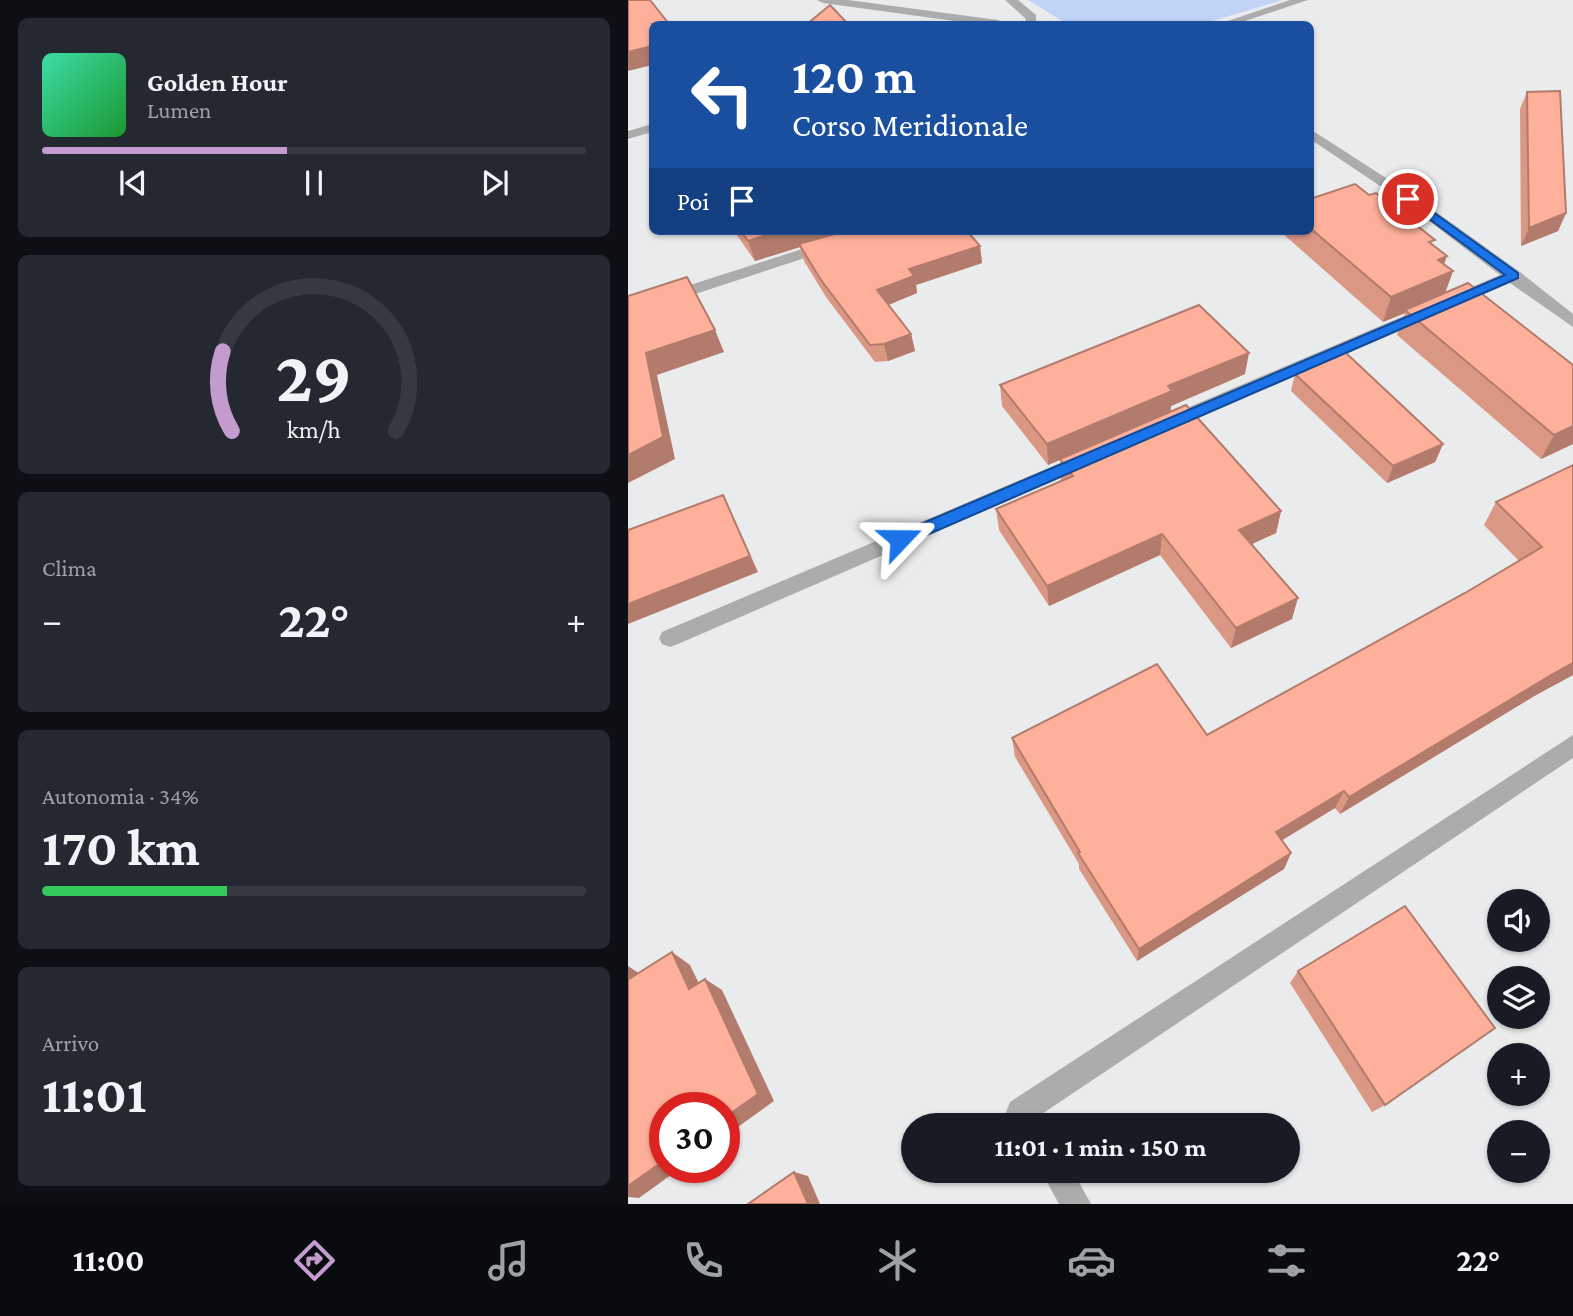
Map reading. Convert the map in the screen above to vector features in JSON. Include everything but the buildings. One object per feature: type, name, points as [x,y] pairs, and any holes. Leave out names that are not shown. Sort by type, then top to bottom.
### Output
[{"type":"street","points":[[823,0],[976,21]]},
{"type":"street","points":[[1011,0],[1032,18],[1031,21]]},
{"type":"street","points":[[1235,21],[1302,0]]},
{"type":"street","points":[[1267,21],[1311,0]]},
{"type":"street","points":[[628,135],[649,129]]},
{"type":"street","points":[[1314,135],[1514,275],[1573,322]]},
{"type":"street","points":[[628,311],[861,235]]},
{"type":"street","points":[[1156,429],[1514,275]]},
{"type":"street","points":[[670,638],[1105,451]]},
{"type":"street","points":[[1022,1113],[1573,745]]},
{"type":"street","points":[[1063,1183],[1075,1204]]},
{"type":"shaded area","points":[[1028,0],[1283,0],[1212,21],[1062,21]]},
{"type":"route","points":[[900,539],[1514,275],[1408,199]]}]
